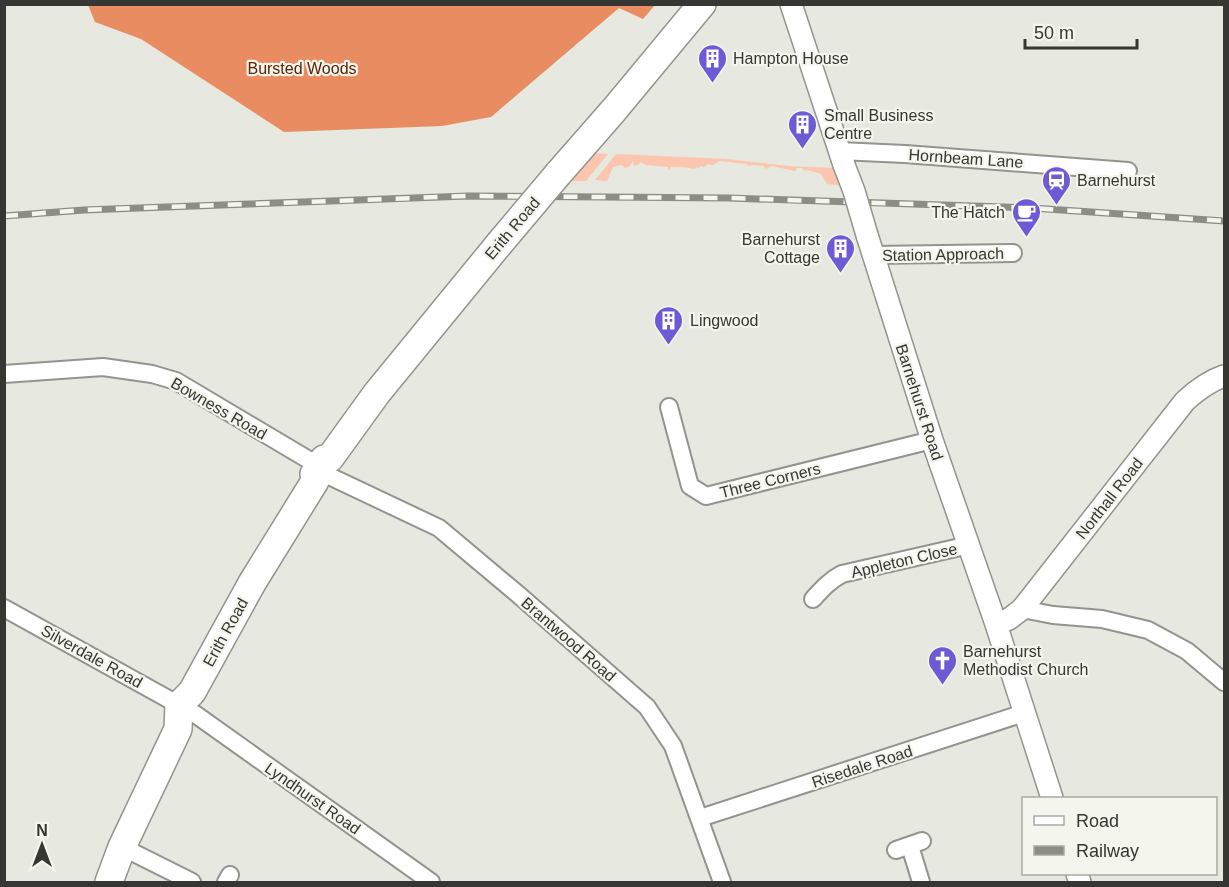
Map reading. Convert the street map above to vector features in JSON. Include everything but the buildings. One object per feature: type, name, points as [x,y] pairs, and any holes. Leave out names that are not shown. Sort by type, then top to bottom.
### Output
[{"type":"main road","name":"Erith Road","points":[[109,882],[122,847],[186,710],[252,583],[323,470],[377,393],[499,244],[702,4]]},
{"type":"street","name":"Barnehurst Road","points":[[791,4],[854,191],[932,440],[996,624],[1052,797]]},
{"type":"street","name":"Hornbeam Lane","points":[[842,158],[905,154],[1128,171]]},
{"type":"street","name":"Station Approach","points":[[873,255],[1014,254]]},
{"type":"street","name":"Bowness Road","points":[[4,374],[104,367],[152,374],[176,381],[323,470]]},
{"type":"street","name":"Northall Road","points":[[996,624],[1009,619],[1022,609],[1185,401],[1199,388],[1224,376]]},
{"type":"street","name":"Three Corners","points":[[669,407],[690,486],[706,496],[932,440]]},
{"type":"street","name":"Brantwood Road","points":[[323,470],[439,528],[529,603],[647,707],[673,746],[722,882]]},
{"type":"street","name":"Appleton Close","points":[[813,599],[825,585],[842,574],[969,545]]},
{"type":"street","name":"Silverdale Road","points":[[4,608],[186,710]]},
{"type":"street","points":[[1022,609],[1102,620],[1148,630],[1187,651],[1224,682]]},
{"type":"street","name":"Lyndhurst Road","points":[[186,710],[431,882]]},
{"type":"street","name":"Risedale Road","points":[[700,818],[1024,713]]},
{"type":"street","points":[[909,846],[921,882]]},
{"type":"street","points":[[122,847],[192,882]]},
{"type":"shaded area","points":[[588,153],[608,154],[586,181],[565,181]]},
{"type":"shaded area","points":[[616,154],[726,159],[834,168],[839,185],[827,184],[821,174],[804,171],[802,168],[797,168],[795,171],[772,166],[765,169],[764,166],[719,161],[713,165],[700,166],[698,169],[697,167],[694,169],[671,167],[669,170],[668,167],[646,165],[640,162],[634,166],[633,161],[625,168],[622,165],[613,167],[607,181],[595,180]]},
{"type":"green space","name":"Bursted Woods","points":[[88,4],[655,5],[643,19],[619,8],[491,117],[442,126],[284,132],[141,39],[95,22]]},
{"type":"railway","points":[[4,216],[84,210],[468,196],[729,198],[1032,208],[1224,221]]},
{"type":"place","name":"Hampton House","points":[[712,84]]},
{"type":"place","name":"Small Business Centre","points":[[803,150]]},
{"type":"place","name":"Barnehurst","points":[[1056,206]]},
{"type":"place","name":"The Hatch","points":[[1026,238]]},
{"type":"place","name":"Barnehurst Cottage","points":[[841,274]]},
{"type":"place","name":"Lingwood","points":[[669,346]]},
{"type":"place","name":"Barnehurst Methodist Church","points":[[942,686]]}]
